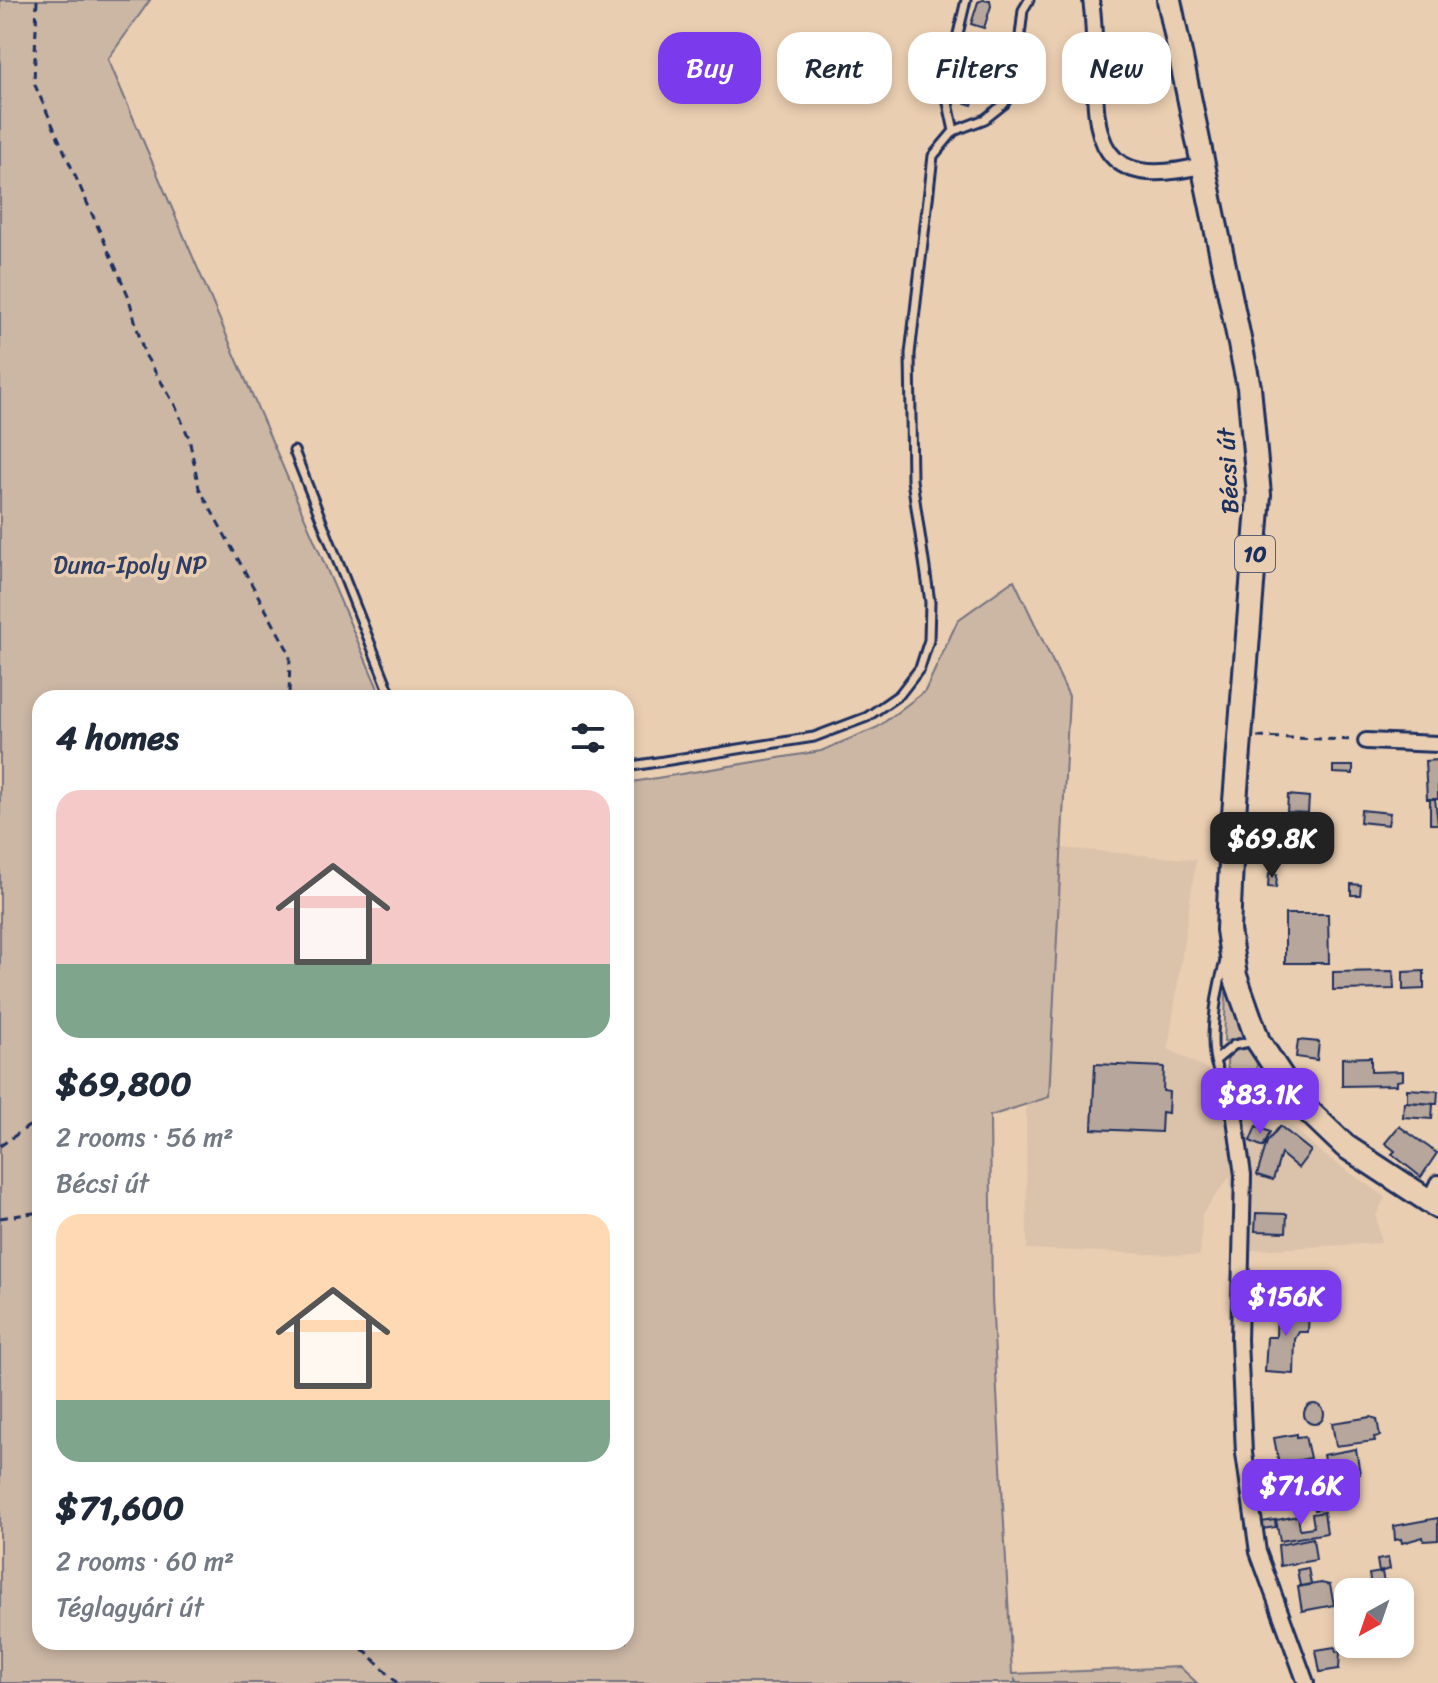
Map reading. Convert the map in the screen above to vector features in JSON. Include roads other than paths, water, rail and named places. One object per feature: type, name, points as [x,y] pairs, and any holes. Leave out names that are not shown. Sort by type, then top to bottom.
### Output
[{"type":"main road","name":"Bécsi út","points":[[1169,0],[1249,387],[1259,495],[1232,840],[1229,947]]},
{"type":"main road","name":"10","points":[[1229,947],[1241,998],[1273,1077],[1345,1146],[1435,1197]]},
{"type":"street","points":[[1091,0],[1096,53],[1097,130],[1107,152],[1117,162],[1142,173],[1159,175],[1204,165]]},
{"type":"street","points":[[1366,741],[1438,744]]},
{"type":"street","points":[[1230,1083],[1243,1175],[1239,1340],[1244,1453],[1258,1552],[1306,1683]]},
{"type":"lane","points":[[954,131],[945,89],[966,0]]},
{"type":"lane","points":[[634,766],[814,737],[867,717],[900,694],[920,668],[929,640],[930,602],[912,480],[910,354],[933,156],[954,131],[985,119],[1004,104],[1014,88],[1023,10],[1029,0]]},
{"type":"lane","points":[[294,451],[389,690]]},
{"type":"lane","points":[[1229,947],[1215,1008],[1216,1060],[1222,1077],[1240,1086],[1273,1077]]},
{"type":"lane","points":[[1216,1060],[1234,1045],[1258,1041]]},
{"type":"park label","name":"Duna-Ipoly NP","points":[[130,565]]}]
